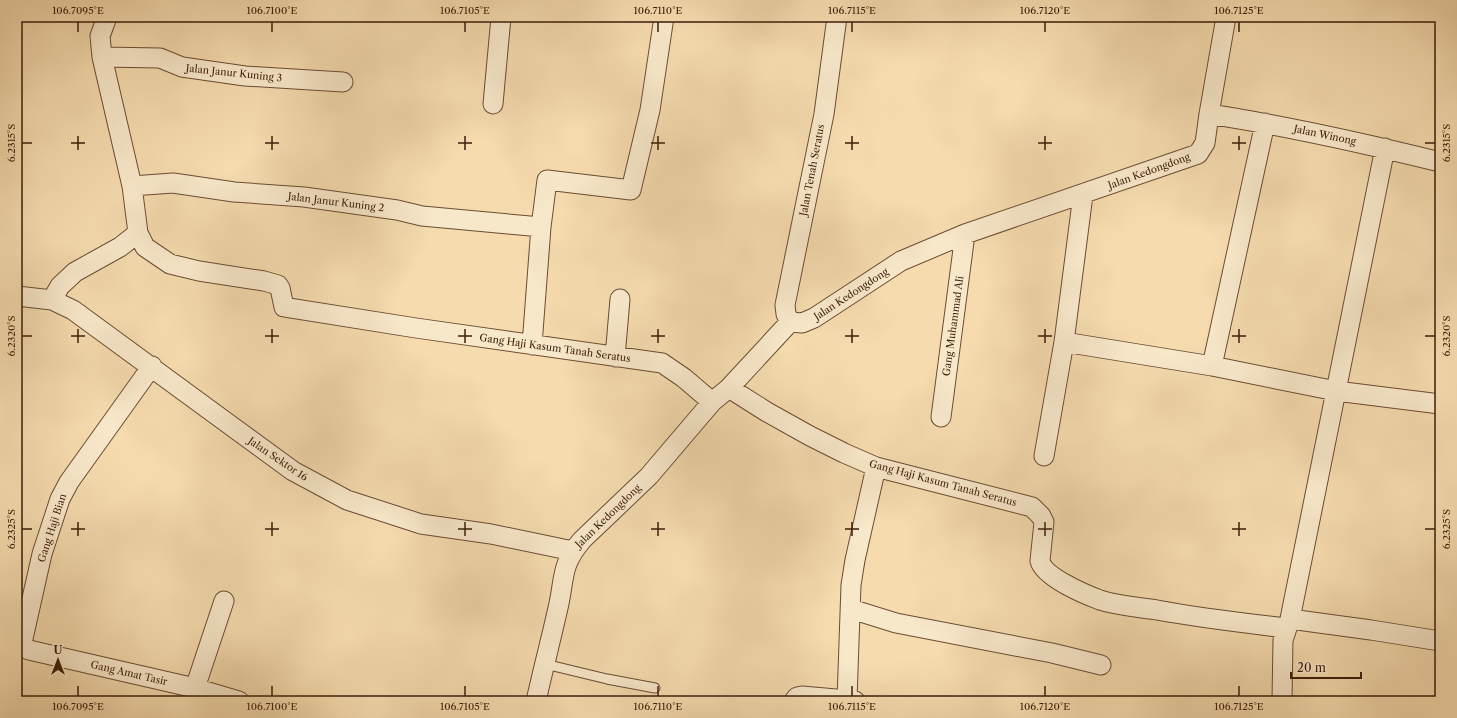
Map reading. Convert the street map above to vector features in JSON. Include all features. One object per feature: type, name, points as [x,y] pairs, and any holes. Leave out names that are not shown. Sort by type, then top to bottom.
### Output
[{"type":"street","points":[[492,104],[501,17]]},
{"type":"street","points":[[532,345],[541,227],[547,180],[631,190],[650,110],[664,17]]},
{"type":"street","name":"Jalan Tenah Seratus","points":[[790,322],[786,314],[785,304],[824,114],[837,17]]},
{"type":"street","name":"Jalan Kedongdong","points":[[536,701],[559,605],[564,572],[573,551],[582,540],[649,476],[712,402],[729,388],[790,322],[802,323],[814,318],[901,261],[966,234],[1083,195],[1198,154],[1205,143],[1226,17]]},
{"type":"street","points":[[52,300],[60,286],[75,272],[120,247],[138,233],[132,186],[102,57],[100,36],[105,18]]},
{"type":"street","name":"Jalan Janur Kuning 3","points":[[102,57],[160,58],[182,67],[237,75],[343,82]]},
{"type":"street","name":"Jalan Winong","points":[[1209,114],[1265,122],[1347,139],[1440,162]]},
{"type":"street","points":[[1212,366],[1265,122]]},
{"type":"street","points":[[1282,701],[1283,640],[1288,624],[1386,148]]},
{"type":"street","name":"Jalan Janur Kuning 2","points":[[132,186],[173,183],[234,192],[312,198],[397,210],[422,216],[541,227]]},
{"type":"street","points":[[1044,456],[1064,342],[1083,195]]},
{"type":"street","name":"Gang Haji Kasum Tanah Seratus","points":[[138,233],[145,247],[170,264],[199,271],[264,281],[278,285],[284,307],[416,328],[662,363],[684,378],[712,402]]},
{"type":"street","name":"Gang Muhammad Ali","points":[[941,417],[966,234]]},
{"type":"street","name":"Jalan Sektor 16","points":[[17,296],[52,300],[73,310],[152,366],[293,471],[347,500],[421,524],[491,534],[573,551]]},
{"type":"street","points":[[615,357],[620,299]]},
{"type":"street","points":[[1064,342],[1212,366],[1336,391],[1440,404]]},
{"type":"street","name":"Gang Haji Bian","points":[[19,642],[42,554],[60,499],[69,482],[152,366]]},
{"type":"street","name":"Gang Haji Kasum Tanah Seratus","points":[[729,388],[767,412],[810,436],[876,467],[1032,507],[1041,516],[1044,522],[1040,561],[1041,565],[1053,577],[1089,596],[1128,606],[1198,617],[1288,624]]},
{"type":"street","points":[[794,701],[797,697],[802,696],[851,701],[851,586],[855,560],[876,467]]},
{"type":"street","points":[[195,688],[224,601]]},
{"type":"street","points":[[851,609],[896,623],[1052,653],[1101,665]]},
{"type":"street","points":[[1288,624],[1371,630],[1440,641]]},
{"type":"street","name":"Gang Amat Tasir","points":[[19,642],[29,650],[195,688],[239,701]]},
{"type":"lane","points":[[545,664],[607,679],[655,688]]}]
